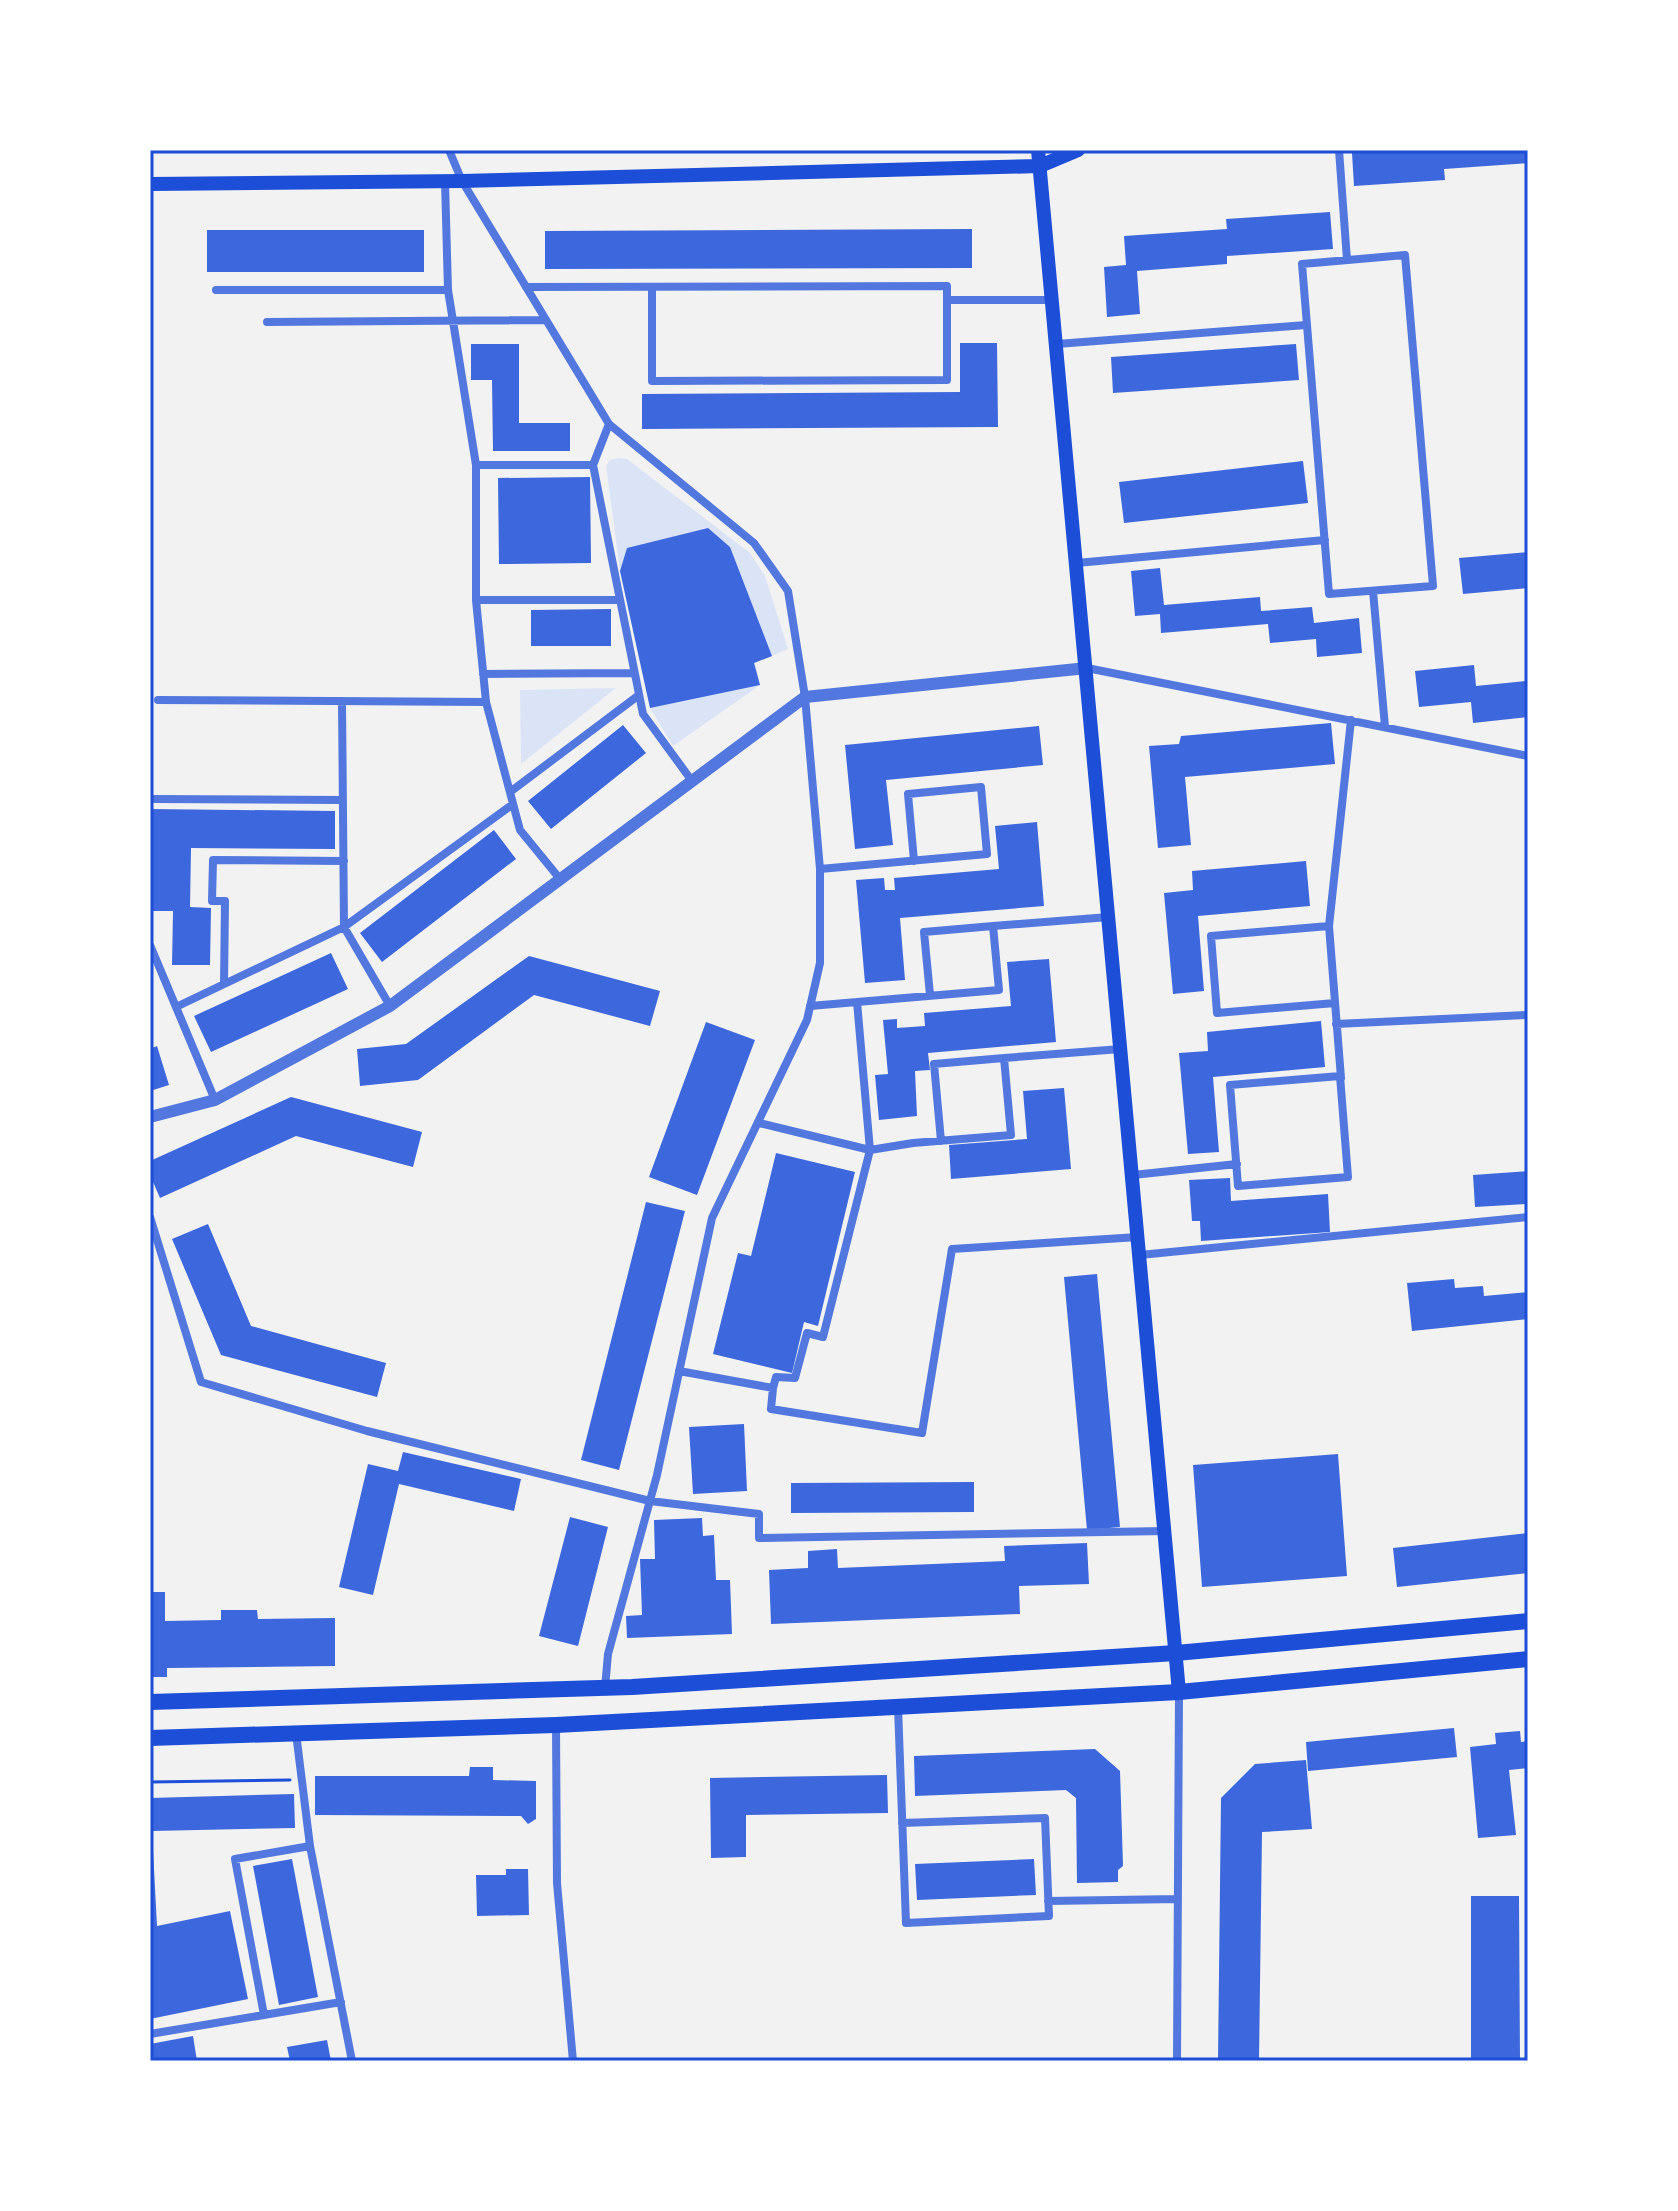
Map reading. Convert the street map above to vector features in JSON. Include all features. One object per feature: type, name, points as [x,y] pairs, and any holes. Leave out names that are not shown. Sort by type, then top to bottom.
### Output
[{"type":"main road","points":[[1038,150],[1179,1692]]},
{"type":"main road","points":[[150,184],[445,182],[1040,166],[1078,150]]},
{"type":"main road","points":[[150,1702],[605,1689],[1176,1653],[1528,1621]]},
{"type":"main road","points":[[150,1738],[556,1725],[1179,1692],[1528,1659]]},
{"type":"street","points":[[449,150],[462,181],[609,424],[754,543],[788,591],[805,697],[820,869],[820,963],[807,1020],[712,1218],[650,1501],[608,1654],[605,1689]]},
{"type":"street","points":[[1339,150],[1347,260]]},
{"type":"street","points":[[445,182],[448,290],[476,465],[476,600],[486,702],[520,830],[560,879]]},
{"type":"street","points":[[1405,255],[1433,586],[1329,594],[1302,264],[1347,260],[1405,255]]},
{"type":"street","points":[[526,287],[947,286],[947,380],[652,381],[652,287]]},
{"type":"street","points":[[216,290],[448,290]]},
{"type":"street","points":[[947,300],[1052,300]]},
{"type":"street","points":[[267,322],[546,320]]},
{"type":"street","points":[[1057,344],[1306,325]]},
{"type":"street","points":[[609,424],[593,465],[643,714],[692,781]]},
{"type":"street","points":[[476,465],[593,465]]},
{"type":"street","points":[[1077,563],[1325,540]]},
{"type":"street","points":[[1373,591],[1385,727]]},
{"type":"street","points":[[476,600],[619,600]]},
{"type":"street","points":[[150,1117],[215,1100],[390,1006],[805,697],[1087,668],[1528,756]]},
{"type":"street","points":[[483,674],[634,673]]},
{"type":"street","points":[[510,792],[639,695]]},
{"type":"street","points":[[158,700],[486,702]]},
{"type":"street","points":[[342,701],[344,927],[390,1006]]},
{"type":"street","points":[[1341,1086],[1340,1076],[1230,1085],[1238,1186],[1348,1177],[1329,926],[1351,720]]},
{"type":"street","points":[[820,869],[914,861],[987,854],[981,787],[908,794],[914,861]]},
{"type":"street","points":[[150,799],[343,800]]},
{"type":"street","points":[[176,1007],[344,927],[513,804]]},
{"type":"street","points":[[224,984],[225,901],[212,901],[213,860],[344,861]]},
{"type":"street","points":[[930,995],[924,932],[1109,917]]},
{"type":"street","points":[[810,1006],[999,990],[993,926]]},
{"type":"street","points":[[1329,926],[1211,936],[1217,1013],[1335,1003]]},
{"type":"street","points":[[150,945],[215,1100]]},
{"type":"street","points":[[857,1002],[870,1150],[823,1337],[807,1333],[795,1378],[776,1377],[771,1409],[922,1433],[952,1249],[1138,1237]]},
{"type":"street","points":[[1336,1024],[1528,1015]]},
{"type":"street","points":[[941,1141],[934,1064],[1121,1049]]},
{"type":"street","points":[[759,1123],[870,1150],[1011,1135],[1004,1058]]},
{"type":"street","points":[[1133,1175],[1237,1164]]},
{"type":"street","points":[[150,1217],[201,1382],[367,1431],[650,1501],[759,1514],[759,1538],[1165,1531]]},
{"type":"street","points":[[1140,1255],[1528,1217]]},
{"type":"street","points":[[679,1371],[773,1388]]},
{"type":"street","points":[[1177,2061],[1179,1692]]},
{"type":"street","points":[[898,1707],[902,1823],[906,1923],[1049,1916],[1045,1818],[902,1823]]},
{"type":"street","points":[[556,1725],[557,1883],[573,2061]]},
{"type":"street","points":[[296,1733],[310,1846],[352,2061]]},
{"type":"street","points":[[264,2015],[235,1859],[310,1846]]},
{"type":"street","points":[[1048,1901],[1178,1899]]},
{"type":"street","points":[[150,2034],[341,2002]]},
{"type":"path","points":[[150,1782],[302,1780]]},
{"type":"shaded area","points":[[627,459],[750,553],[765,576],[788,649],[755,663],[760,685],[673,746],[650,708],[620,571],[606,466],[610,460]]},
{"type":"shaded area","points":[[616,688],[521,764],[520,690]]},
{"type":"building","points":[[1528,150],[1528,163],[1444,169],[1445,180],[1354,186],[1352,153]]},
{"type":"building","points":[[1330,212],[1333,249],[1227,256],[1227,264],[1137,271],[1140,314],[1107,317],[1104,267],[1126,265],[1124,236],[1227,229],[1226,219]]},
{"type":"building","points":[[972,229],[972,268],[545,269],[545,231]]},
{"type":"building","points":[[207,230],[424,230],[424,272],[207,272]]},
{"type":"building","points":[[960,343],[997,343],[998,427],[642,429],[642,394],[960,392]]},
{"type":"building","points":[[471,344],[519,344],[519,423],[570,423],[570,451],[493,451],[492,380],[471,380]]},
{"type":"building","points":[[1296,344],[1299,380],[1113,393],[1111,357]]},
{"type":"building","points":[[1303,461],[1308,503],[1124,523],[1119,482]]},
{"type":"building","points":[[590,477],[591,563],[499,564],[498,478]]},
{"type":"building","points":[[708,528],[730,547],[772,656],[754,663],[760,685],[650,708],[620,571],[627,548]]},
{"type":"building","points":[[1528,552],[1528,588],[1463,594],[1459,558]]},
{"type":"building","points":[[1160,568],[1164,605],[1260,597],[1261,611],[1312,607],[1314,623],[1359,618],[1362,653],[1317,657],[1316,639],[1270,643],[1268,624],[1161,633],[1160,614],[1135,616],[1131,571]]},
{"type":"building","points":[[611,609],[611,646],[531,646],[531,610]]},
{"type":"building","points":[[1474,665],[1476,686],[1526,681],[1528,717],[1473,723],[1471,702],[1419,707],[1415,671]]},
{"type":"building","points":[[1331,723],[1335,764],[1185,777],[1191,845],[1158,848],[1149,746],[1179,744],[1181,736]]},
{"type":"building","points":[[623,725],[646,753],[551,829],[528,801]]},
{"type":"building","points":[[1039,726],[1043,765],[886,780],[893,845],[855,849],[845,745]]},
{"type":"building","points":[[150,809],[335,811],[335,849],[191,848],[190,907],[211,908],[210,965],[172,965],[173,911],[150,911]]},
{"type":"building","points":[[1037,822],[1044,906],[900,918],[905,980],[865,983],[856,880],[884,878],[885,890],[895,890],[894,878],[999,869],[995,826]]},
{"type":"building","points":[[494,830],[516,859],[382,962],[360,933]]},
{"type":"building","points":[[1306,861],[1310,906],[1198,916],[1204,991],[1173,994],[1164,893],[1193,890],[1192,871]]},
{"type":"building","points":[[331,953],[348,989],[211,1052],[194,1016]]},
{"type":"building","points":[[529,956],[660,991],[650,1026],[534,995],[418,1080],[360,1086],[357,1049],[406,1044]]},
{"type":"building","points":[[1049,959],[1056,1042],[928,1053],[930,1070],[915,1071],[917,1116],[879,1120],[875,1075],[888,1074],[883,1020],[897,1019],[897,1028],[925,1026],[924,1013],[1011,1006],[1007,962]]},
{"type":"building","points":[[1321,1021],[1325,1067],[1213,1077],[1219,1152],[1188,1154],[1179,1053],[1208,1051],[1207,1032]]},
{"type":"building","points":[[706,1022],[755,1040],[697,1195],[649,1177]]},
{"type":"building","points":[[157,1046],[169,1085],[150,1091],[150,1049]]},
{"type":"building","points":[[1064,1088],[1071,1169],[951,1179],[949,1145],[1027,1139],[1023,1091]]},
{"type":"building","points":[[291,1097],[422,1132],[413,1167],[296,1136],[160,1198],[150,1175],[150,1161]]},
{"type":"building","points":[[776,1153],[855,1172],[818,1326],[804,1322],[792,1373],[713,1354],[738,1253],[751,1256]]},
{"type":"building","points":[[1528,1171],[1528,1204],[1475,1207],[1473,1175]]},
{"type":"building","points":[[1230,1178],[1231,1201],[1328,1194],[1330,1232],[1201,1241],[1200,1221],[1192,1221],[1189,1180]]},
{"type":"building","points":[[646,1202],[685,1211],[619,1470],[581,1460]]},
{"type":"building","points":[[208,1224],[251,1326],[386,1363],[377,1397],[221,1355],[172,1239]]},
{"type":"building","points":[[1097,1274],[1120,1527],[1087,1530],[1064,1277]]},
{"type":"building","points":[[1454,1279],[1455,1288],[1483,1286],[1484,1296],[1528,1292],[1528,1319],[1412,1331],[1407,1283]]},
{"type":"building","points":[[744,1424],[747,1491],[693,1494],[689,1427]]},
{"type":"building","points":[[403,1452],[521,1479],[514,1511],[399,1484],[373,1595],[339,1587],[368,1464],[398,1471]]},
{"type":"building","points":[[1338,1454],[1347,1576],[1202,1587],[1193,1465]]},
{"type":"building","points":[[974,1482],[974,1512],[791,1513],[791,1483]]},
{"type":"building","points":[[570,1517],[608,1527],[578,1646],[539,1636]]},
{"type":"building","points":[[702,1518],[703,1536],[714,1535],[716,1580],[730,1580],[732,1634],[627,1638],[626,1616],[642,1615],[640,1559],[655,1559],[654,1520]]},
{"type":"building","points":[[1528,1533],[1528,1573],[1397,1587],[1393,1548]]},
{"type":"building","points":[[1087,1543],[1089,1584],[1019,1586],[1020,1614],[771,1624],[769,1570],[808,1568],[808,1551],[837,1549],[838,1568],[1005,1561],[1004,1546]]},
{"type":"building","points":[[150,1592],[165,1592],[165,1621],[221,1620],[221,1610],[257,1610],[258,1619],[335,1618],[335,1666],[167,1668],[167,1677],[150,1677]]},
{"type":"building","points":[[1454,1728],[1457,1757],[1308,1771],[1306,1742]]},
{"type":"building","points":[[1520,1731],[1521,1742],[1528,1741],[1528,1768],[1509,1770],[1516,1835],[1478,1838],[1470,1747],[1496,1744],[1495,1733]]},
{"type":"building","points":[[1095,1749],[1120,1771],[1123,1866],[1118,1870],[1118,1882],[1077,1883],[1076,1798],[1066,1790],[915,1796],[914,1756]]},
{"type":"building","points":[[1306,1760],[1312,1829],[1262,1832],[1259,2061],[1218,2061],[1221,1798],[1255,1764]]},
{"type":"building","points":[[470,1767],[493,1767],[493,1780],[536,1781],[536,1819],[528,1824],[521,1816],[315,1815],[315,1776],[469,1776]]},
{"type":"building","points":[[887,1775],[888,1813],[746,1815],[746,1857],[711,1858],[710,1778]]},
{"type":"building","points":[[294,1794],[295,1828],[152,1831],[157,1926],[230,1911],[248,1999],[150,2019],[150,1798]]},
{"type":"building","points":[[292,1859],[318,1997],[279,2005],[253,1866]]},
{"type":"building","points":[[1034,1859],[1036,1895],[917,1900],[915,1864]]},
{"type":"building","points":[[506,1869],[528,1869],[529,1915],[477,1916],[476,1875],[506,1875]]},
{"type":"building","points":[[1471,1896],[1519,1896],[1520,2061],[1471,2061]]},
{"type":"building","points":[[193,2036],[197,2061],[150,2061],[150,2044]]},
{"type":"building","points":[[327,2040],[331,2061],[290,2061],[287,2047]]}]
